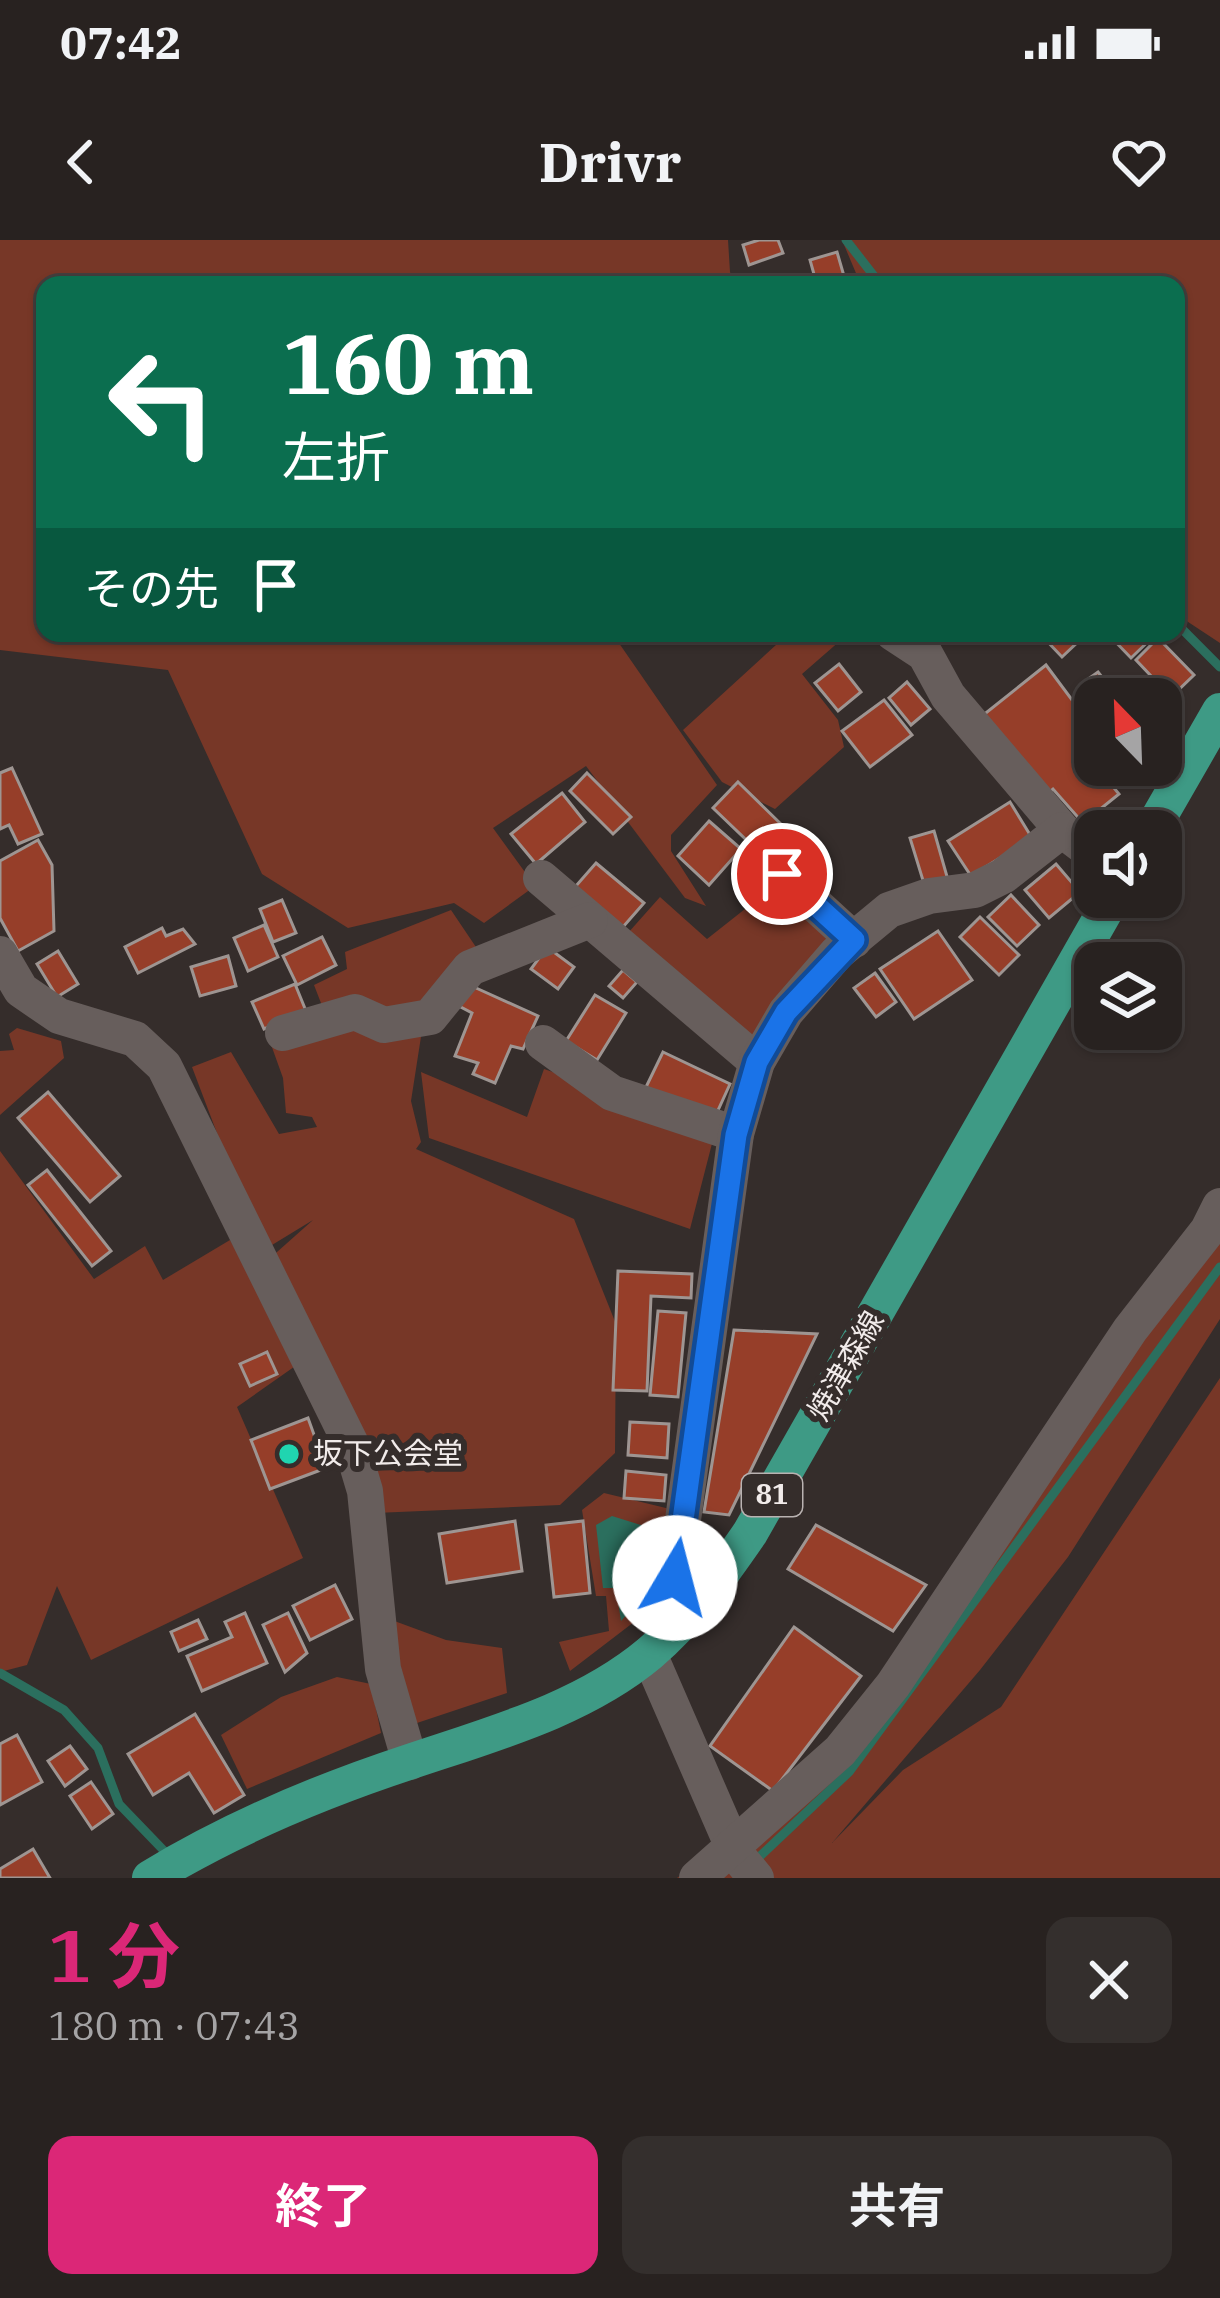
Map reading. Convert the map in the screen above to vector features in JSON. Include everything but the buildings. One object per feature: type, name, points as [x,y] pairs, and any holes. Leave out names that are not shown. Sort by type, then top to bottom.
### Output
[{"type":"main road","points":[[1163,810],[1220,711]]},
{"type":"main road","name":"焼津森線","points":[[154,1876],[204,1845],[282,1809],[491,1737],[551,1711],[649,1654],[750,1534],[1101,918]]},
{"type":"street","points":[[907,642],[926,654],[949,696],[1074,839]]},
{"type":"street","points":[[688,1612],[675,1578],[736,1135],[757,1062],[786,1012],[889,910],[929,896],[975,890],[1003,876],[1062,830]]},
{"type":"street","points":[[782,874],[854,940]]},
{"type":"street","points":[[541,878],[757,1062]]},
{"type":"street","points":[[283,1033],[355,1012],[384,1025],[430,1017],[470,968],[590,920]]},
{"type":"street","points":[[0,954],[21,990],[59,1016],[135,1039],[164,1066],[352,1444],[365,1491],[383,1669],[410,1762]]},
{"type":"street","points":[[543,1043],[612,1093],[736,1135]]},
{"type":"street","points":[[697,1878],[742,1861],[893,1684],[1130,1330],[1208,1230],[1220,1206]]},
{"type":"street","points":[[649,1654],[742,1861]]},
{"type":"shaded area","points":[[0,240],[728,240],[732,276],[36,276],[36,642],[618,642],[717,785],[671,835],[671,851],[706,906],[685,898],[586,766],[493,828],[535,886],[484,923],[454,903],[348,928],[262,874],[168,670],[0,650]]},
{"type":"shaded area","points":[[842,240],[1220,240],[1220,643],[1185,620],[1185,276],[857,276]]},
{"type":"shaded area","points":[[779,642],[839,642],[802,674],[838,720],[844,747],[775,809],[722,782],[683,730]]},
{"type":"shaded area","points":[[779,882],[841,935],[754,1045],[628,933],[660,897],[707,939]]},
{"type":"shaded area","points":[[451,910],[482,956],[425,1011],[411,1101],[421,1142],[416,1149],[574,1219],[616,1324],[615,1453],[560,1505],[375,1513],[268,1260],[313,1220],[272,1245],[248,1215],[192,1067],[231,1052],[279,1134],[317,1127],[312,1117],[286,1113],[283,1078],[269,1039],[326,1016],[314,985],[347,969],[345,952]]},
{"type":"shaded area","points":[[17,1028],[61,1041],[64,1058],[0,1115],[0,1051],[14,1050],[9,1034]]},
{"type":"shaded area","points":[[544,1069],[716,1128],[690,1229],[429,1138],[421,1072],[527,1117]]},
{"type":"shaded area","points":[[0,1151],[94,1279],[145,1246],[163,1280],[230,1240],[301,1362],[237,1407],[303,1558],[91,1660],[57,1586],[27,1665],[0,1672]]},
{"type":"shaded area","points":[[1220,1190],[1220,1319],[1068,1557],[980,1670],[832,1843],[903,1770],[1001,1707],[1220,1378],[1220,1878],[677,1878],[759,1811],[907,1649],[1040,1466]]},
{"type":"shaded area","points":[[604,1493],[670,1509],[668,1581],[634,1622],[570,1671],[559,1642],[609,1631],[606,1596],[596,1596],[582,1510]]},
{"type":"shaded area","points":[[612,1516],[660,1531],[660,1578],[621,1621],[616,1588],[603,1588],[596,1525]]},
{"type":"shaded area","points":[[389,1619],[446,1640],[502,1648],[507,1693],[411,1725]]},
{"type":"shaded area","points":[[337,1677],[371,1684],[381,1733],[247,1789],[221,1735],[281,1697]]},
{"type":"waterway","points":[[846,240],[874,276]]},
{"type":"waterway","points":[[1185,632],[1220,667]]},
{"type":"waterway","points":[[755,1861],[849,1772],[1220,1267]]},
{"type":"waterway","points":[[0,1673],[64,1710],[98,1748],[119,1804],[170,1857]]},
{"type":"place","name":"坂下公会堂","points":[[289,1454]]},
{"type":"route","points":[[675,1578],[736,1135],[757,1062],[786,1012],[854,940],[782,874]]}]
